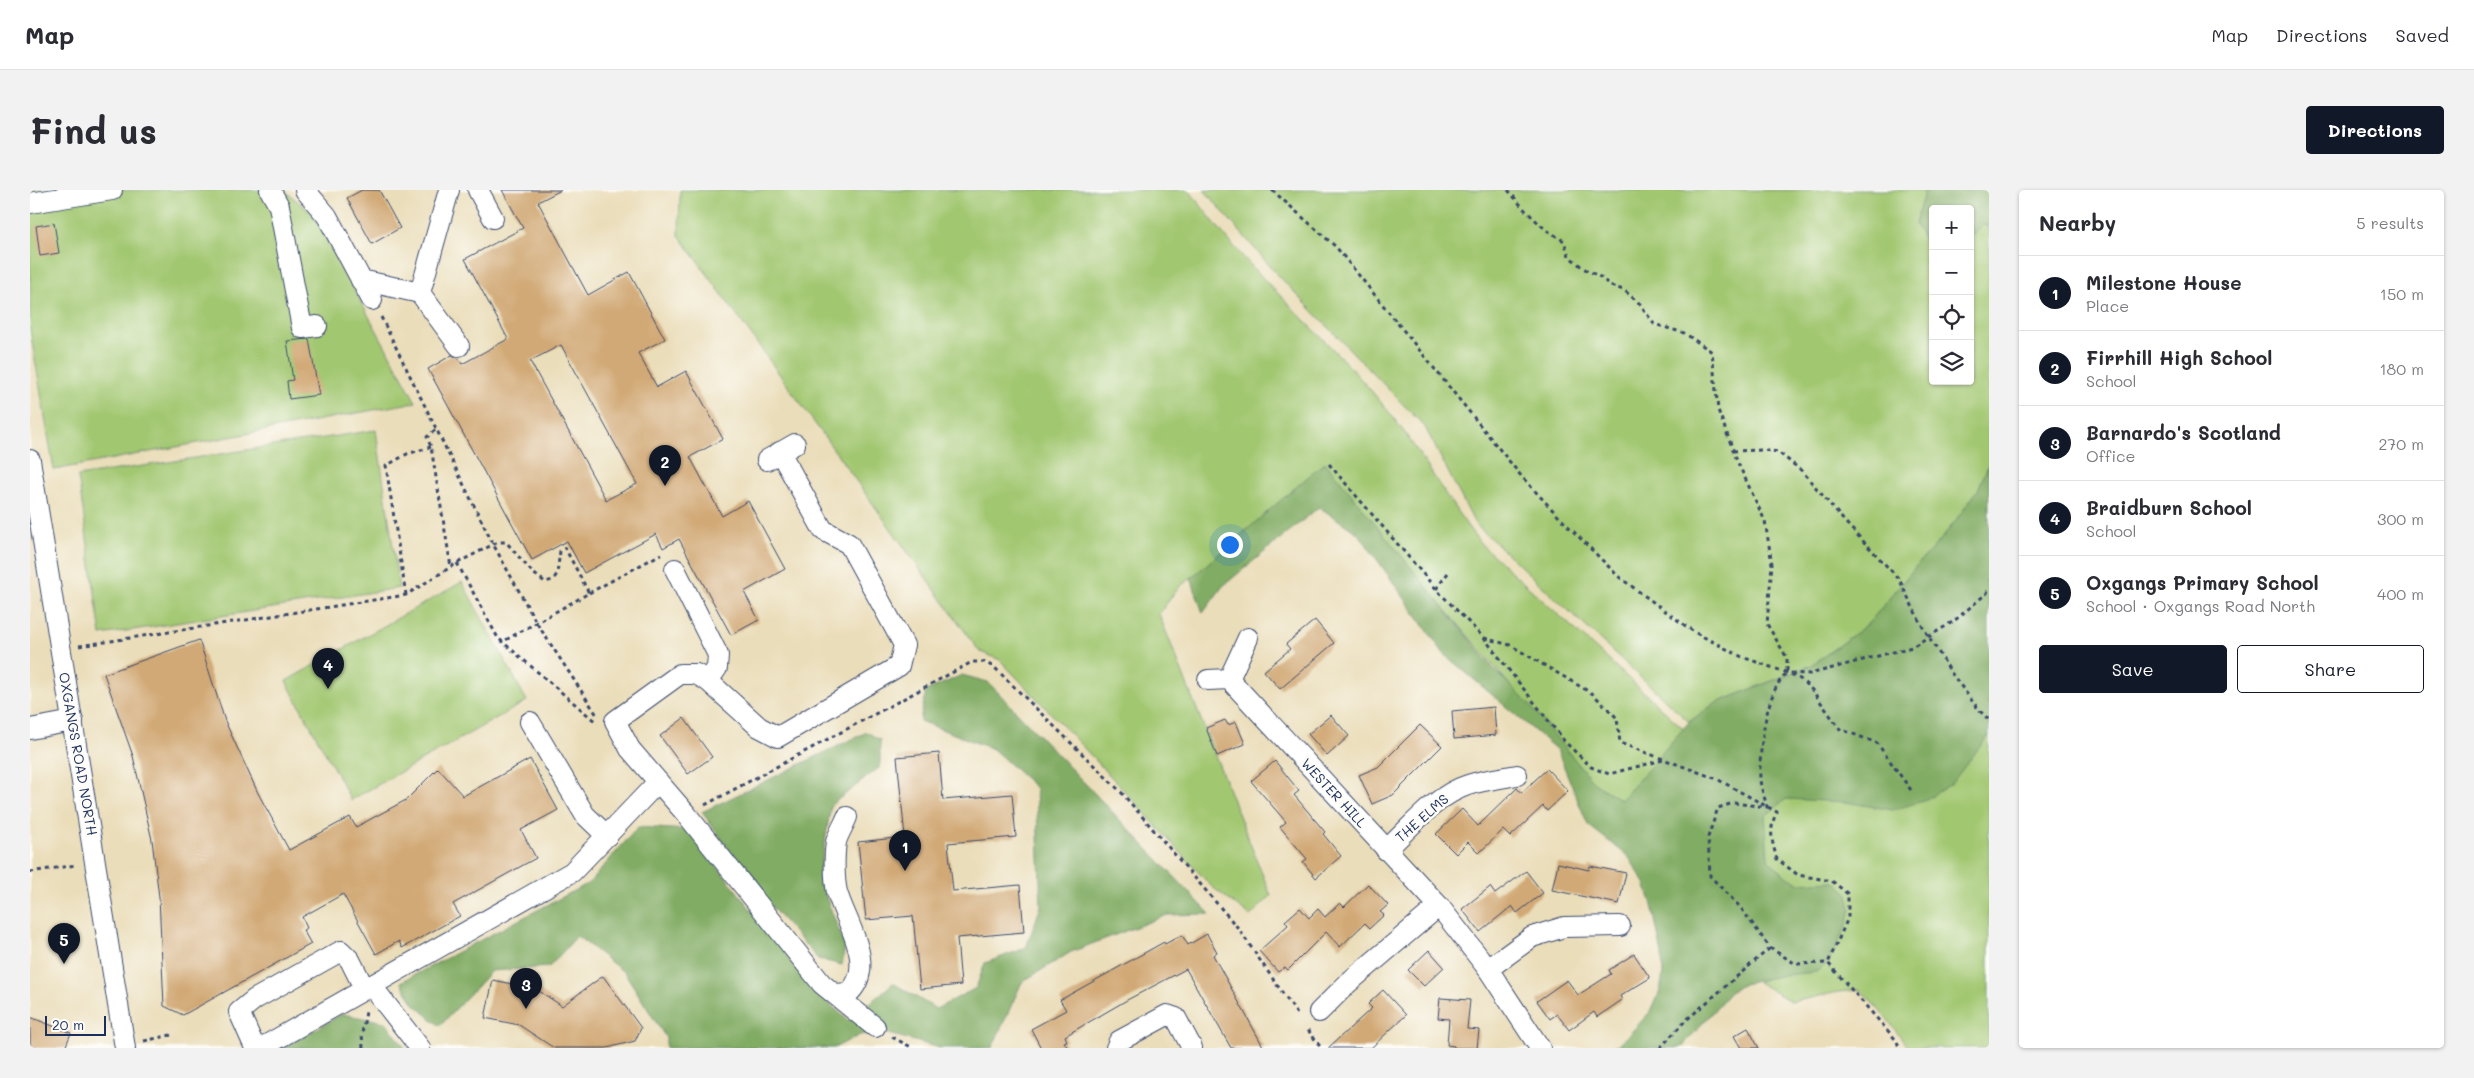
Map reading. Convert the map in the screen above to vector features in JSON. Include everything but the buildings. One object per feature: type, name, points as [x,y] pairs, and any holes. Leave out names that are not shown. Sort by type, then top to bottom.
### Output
[{"type":"street","points":[[30,203],[112,190]]},
{"type":"street","points":[[270,190],[279,206],[302,328],[317,326]]},
{"type":"street","points":[[305,190],[327,216],[372,300]]},
{"type":"street","points":[[420,293],[449,190]]},
{"type":"street","points":[[478,190],[493,218]]},
{"type":"street","points":[[362,280],[420,293],[459,346]]},
{"type":"street","points":[[781,452],[823,530],[849,544],[904,645],[899,666],[778,737],[759,727],[708,681],[696,674],[680,674],[615,721],[630,749],[657,783],[687,815],[822,984],[875,1027]]},
{"type":"street","name":"OXGANGS ROAD NORTH","points":[[30,460],[96,861],[124,1046]]},
{"type":"street","points":[[675,569],[718,655],[717,668],[708,681]]},
{"type":"street","points":[[1208,680],[1229,679],[1248,638]]},
{"type":"street","name":"WESTER HILL","points":[[1229,679],[1439,906],[1488,969],[1540,1048]]},
{"type":"street","points":[[30,729],[73,721]]},
{"type":"street","points":[[530,722],[585,815],[607,836]]},
{"type":"street","name":"THE ELMS","points":[[1386,850],[1433,806],[1452,793],[1467,785],[1517,775]]},
{"type":"street","points":[[261,1048],[572,872],[657,783]]},
{"type":"street","points":[[836,994],[849,993],[858,985],[860,969],[857,942],[837,891],[836,841],[847,817]]},
{"type":"street","points":[[1319,1012],[1348,983],[1439,906]]},
{"type":"street","points":[[1488,969],[1532,937],[1540,934],[1564,927],[1620,926]]},
{"type":"street","points":[[255,1048],[238,1012],[255,999],[341,951],[350,960],[368,987],[420,1048]]},
{"type":"street","points":[[1116,1048],[1118,1041],[1167,1014],[1176,1018],[1192,1048]]},
{"type":"path","points":[[1272,190],[1336,247],[1522,477],[1561,520],[1619,577],[1694,632],[1742,657],[1800,679],[1812,690],[1840,729],[1877,744],[1911,790]]},
{"type":"path","points":[[1508,190],[1525,210],[1546,229],[1564,241],[1569,256],[1583,268],[1602,278],[1610,286],[1624,290],[1640,304],[1654,324],[1684,333],[1712,352],[1718,410],[1764,521],[1772,564],[1766,624],[1787,658],[1788,673]]},
{"type":"path","points":[[372,300],[493,544],[536,622],[600,718]]},
{"type":"path","points":[[435,430],[427,437],[431,447],[451,567]]},
{"type":"path","points":[[406,595],[386,466],[407,454],[431,447]]},
{"type":"path","points":[[1734,451],[1763,450],[1778,452],[1802,471],[1880,561],[1899,579],[1929,636],[1952,674],[1978,710],[1989,720]]},
{"type":"path","points":[[1329,464],[1436,590],[1484,638],[1565,742],[1591,767],[1609,774],[1664,760]]},
{"type":"path","points":[[61,648],[406,595],[457,563],[493,544],[506,542],[533,573],[545,582],[553,580],[557,574],[560,551],[564,548],[589,593]]},
{"type":"path","points":[[457,563],[498,638],[603,728]]},
{"type":"path","points":[[502,642],[644,563]]},
{"type":"path","points":[[1436,590],[1448,573]]},
{"type":"path","points":[[1767,807],[1760,782],[1761,751],[1775,689],[1780,679],[1788,673],[1810,674],[1912,647],[1954,621],[1987,593],[1989,587]]},
{"type":"path","points":[[1484,638],[1510,645],[1593,694],[1617,718],[1620,743],[1717,779],[1777,812],[1771,823],[1777,859],[1798,875],[1832,881],[1848,894],[1848,918],[1828,963]]},
{"type":"path","points":[[687,815],[972,662],[984,662],[994,668],[1121,792],[1238,928],[1321,1048]]},
{"type":"path","points":[[1767,807],[1733,803],[1718,808],[1708,837],[1710,876],[1741,908],[1770,948],[1796,964],[1828,963]]},
{"type":"path","points":[[30,872],[96,861]]},
{"type":"path","points":[[1660,1048],[1684,1022],[1770,948]]},
{"type":"path","points":[[1828,963],[1897,1041],[1899,1048]]},
{"type":"path","points":[[363,1048],[362,1033],[368,987]]},
{"type":"path","points":[[124,1046],[171,1035]]},
{"type":"green space","points":[[30,190],[284,190],[312,213],[416,402],[54,470],[30,330]]},
{"type":"green space","points":[[680,190],[1189,190],[1246,260],[1337,354],[1389,412],[1482,545],[1683,728],[1720,772],[1967,763],[1989,735],[1989,1048],[1909,1048],[1884,1015],[1860,990],[1838,992],[1792,1002],[1757,982],[1624,833],[1516,692],[1338,483],[1322,472],[1177,589],[1159,614],[1271,896],[1250,916],[1211,886],[1119,785],[1000,660],[979,651],[679,235]]},
{"type":"green space","points":[[1204,190],[1925,190],[1915,224],[1929,246],[1929,385],[1974,385],[1974,233],[1983,225],[1989,227],[1989,463],[1978,490],[1945,535],[1917,565],[1868,624],[1812,665],[1714,704],[1689,722],[1475,524],[1425,427],[1275,272]]},
{"type":"green space","points":[[1925,190],[1989,190],[1989,227],[1983,225],[1974,233],[1974,205],[1929,205],[1929,248],[1915,224]]},
{"type":"green space","points":[[376,430],[399,588],[101,635],[78,476]]},
{"type":"green space","points":[[1325,462],[1493,668],[1528,703],[1594,783],[1621,800],[1689,722],[1714,704],[1812,665],[1868,624],[1917,565],[1945,535],[1978,490],[1989,463],[1989,735],[1951,784],[1923,801],[1892,810],[1846,802],[1786,799],[1765,816],[1768,859],[1786,876],[1799,883],[1832,881],[1839,884],[1848,894],[1851,909],[1847,925],[1828,963],[1816,972],[1784,975],[1743,984],[1730,992],[1681,1048],[1608,1048],[1620,1044],[1651,1011],[1660,991],[1663,974],[1662,954],[1652,905],[1645,883],[1628,856],[1588,825],[1557,750],[1444,654],[1359,534],[1319,507],[1223,586],[1203,613],[1191,578]]},
{"type":"green space","points":[[462,582],[527,701],[351,800],[286,681]]},
{"type":"green space","points":[[962,675],[988,682],[1210,914],[1167,915],[1071,952],[1022,982],[992,1048],[940,1048],[882,1032],[860,1035],[834,1048],[666,1048],[666,1038],[625,973],[577,936],[549,967],[491,971],[440,1026],[414,1004],[401,982],[589,883],[638,827],[689,830],[814,990],[849,1021],[893,983],[936,1009],[976,988],[985,963],[1026,948],[1041,906],[1036,788],[993,749],[920,721],[926,691]]},
{"type":"green space","points":[[867,732],[880,740],[880,767],[831,805],[819,879],[845,946],[842,965],[818,959],[761,895],[702,812]]},
{"type":"green space","points":[[342,1014],[386,1022],[405,1048],[284,1048]]},
{"type":"place","name":"Firrhill High School","points":[[665,486]]},
{"type":"place","name":"Braidburn School","points":[[328,689]]},
{"type":"place","name":"Milestone House","points":[[905,871]]},
{"type":"place","name":"Oxgangs Primary School","points":[[64,964]]},
{"type":"place","name":"Barnardo's Scotland","points":[[526,1009]]}]
